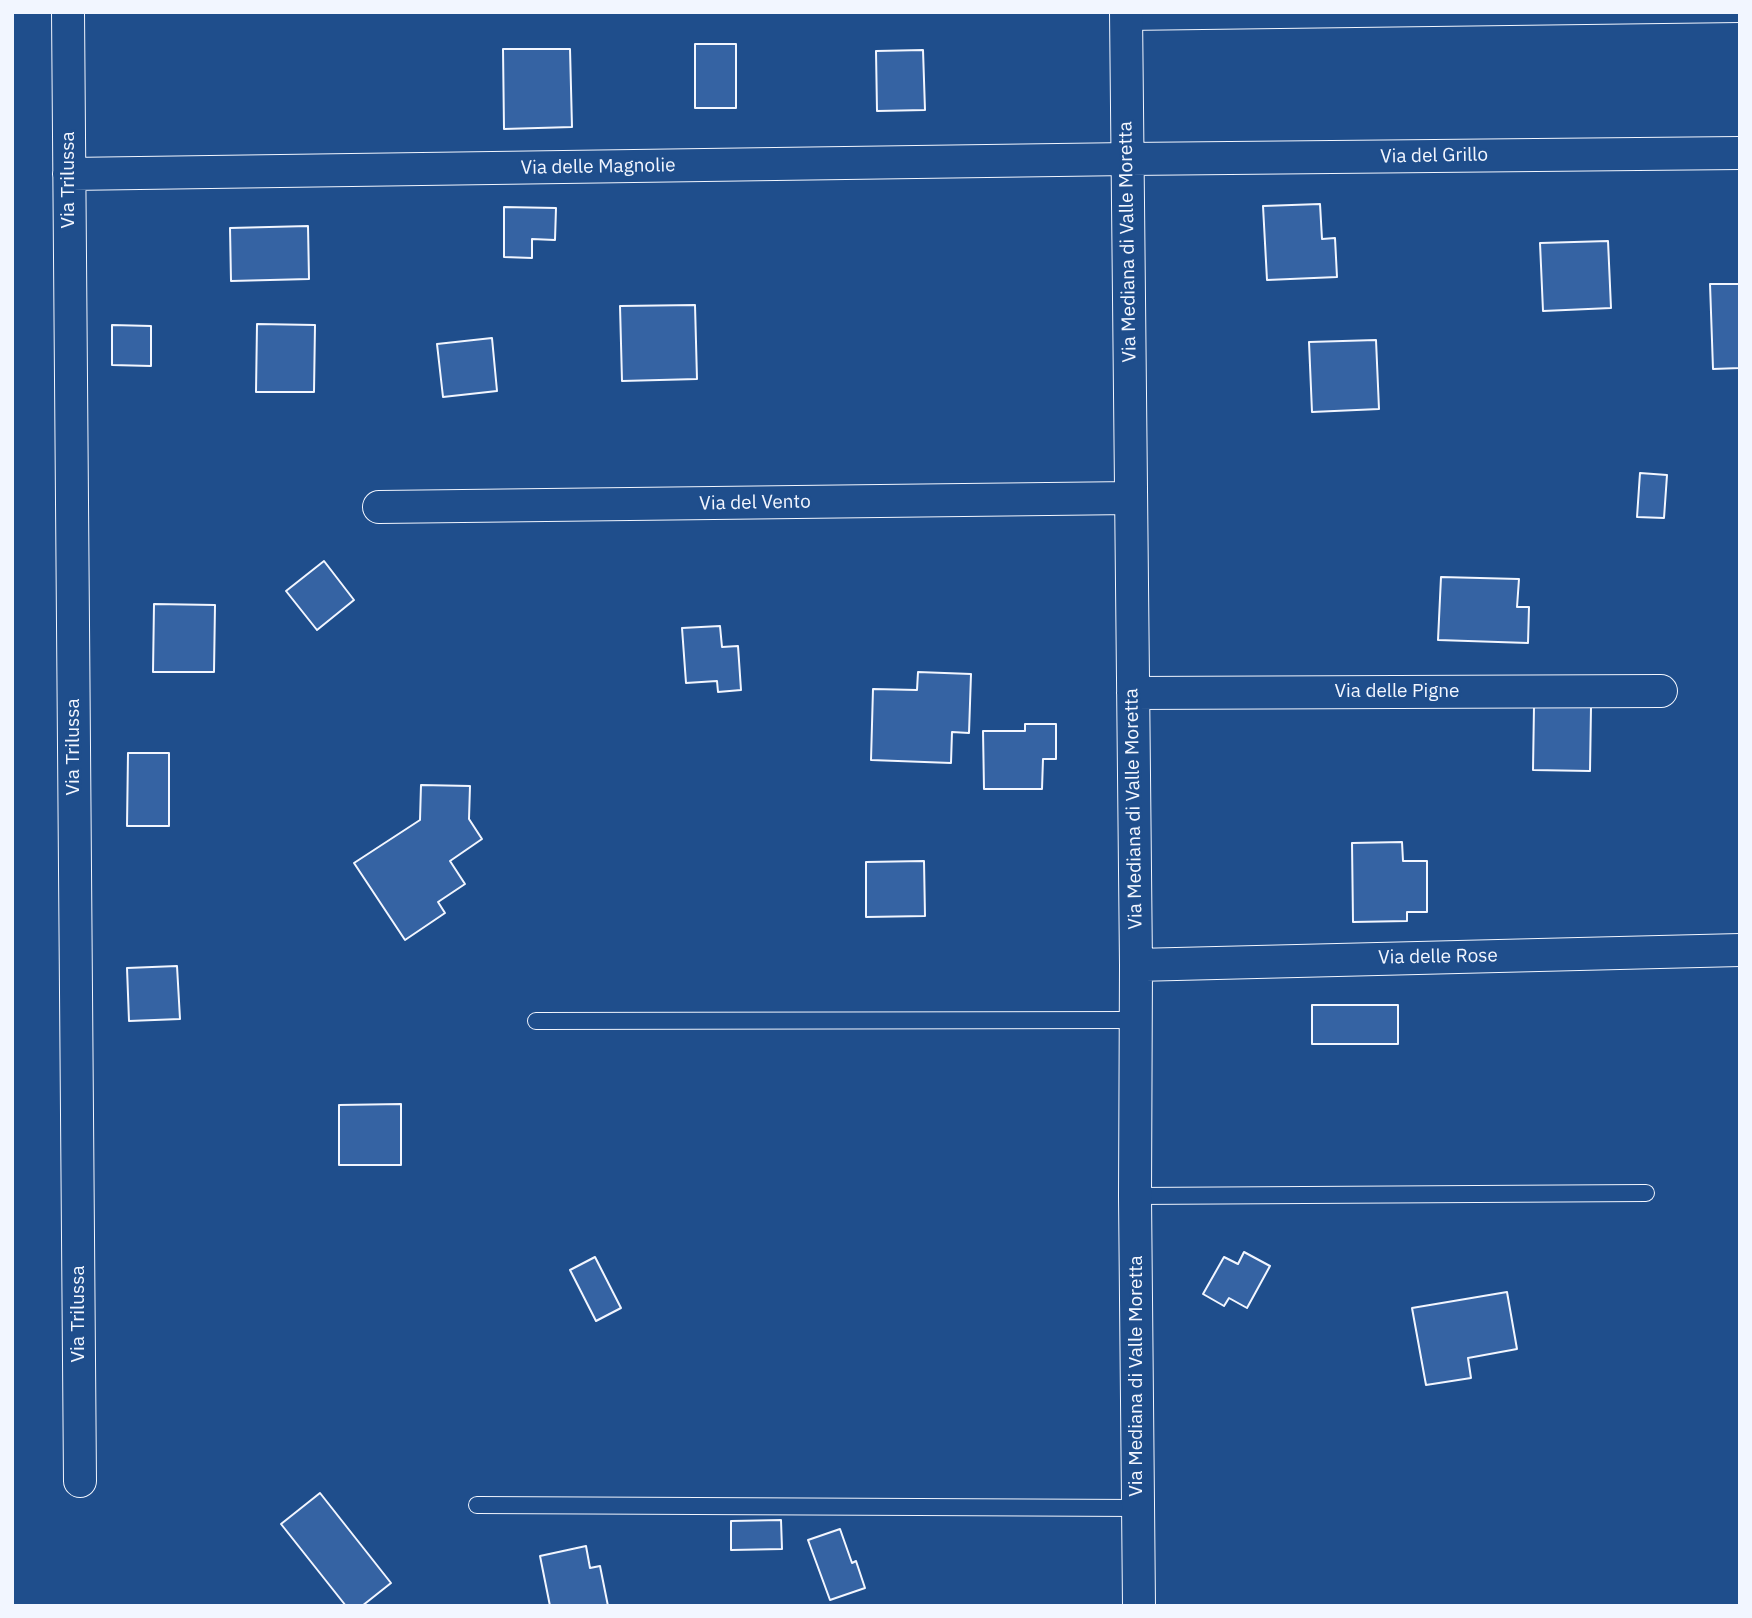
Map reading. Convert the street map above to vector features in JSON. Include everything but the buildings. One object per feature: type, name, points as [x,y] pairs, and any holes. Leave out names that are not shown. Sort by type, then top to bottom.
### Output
[{"type":"street","name":"Via Trilussa","points":[[68,12],[80,1481]]},
{"type":"street","name":"Via Mediana di Valle Moretta","points":[[1126,17],[1136,965],[1139,1606]]},
{"type":"street","name":"Via del Grillo","points":[[1128,159],[1740,153]]},
{"type":"street","name":"Via delle Magnolie","points":[[69,174],[1128,159]]},
{"type":"street","name":"Via del Vento","points":[[379,507],[1131,498]]},
{"type":"street","name":"Via delle Pigne","points":[[1133,693],[1661,691]]},
{"type":"street","name":"Via delle Rose","points":[[1136,965],[1740,950]]},
{"type":"lane","points":[[1126,17],[1740,14]]},
{"type":"lane","points":[[536,1021],[1136,1020]]},
{"type":"lane","points":[[1135,1196],[1646,1193]]},
{"type":"lane","points":[[477,1505],[1138,1508]]}]
